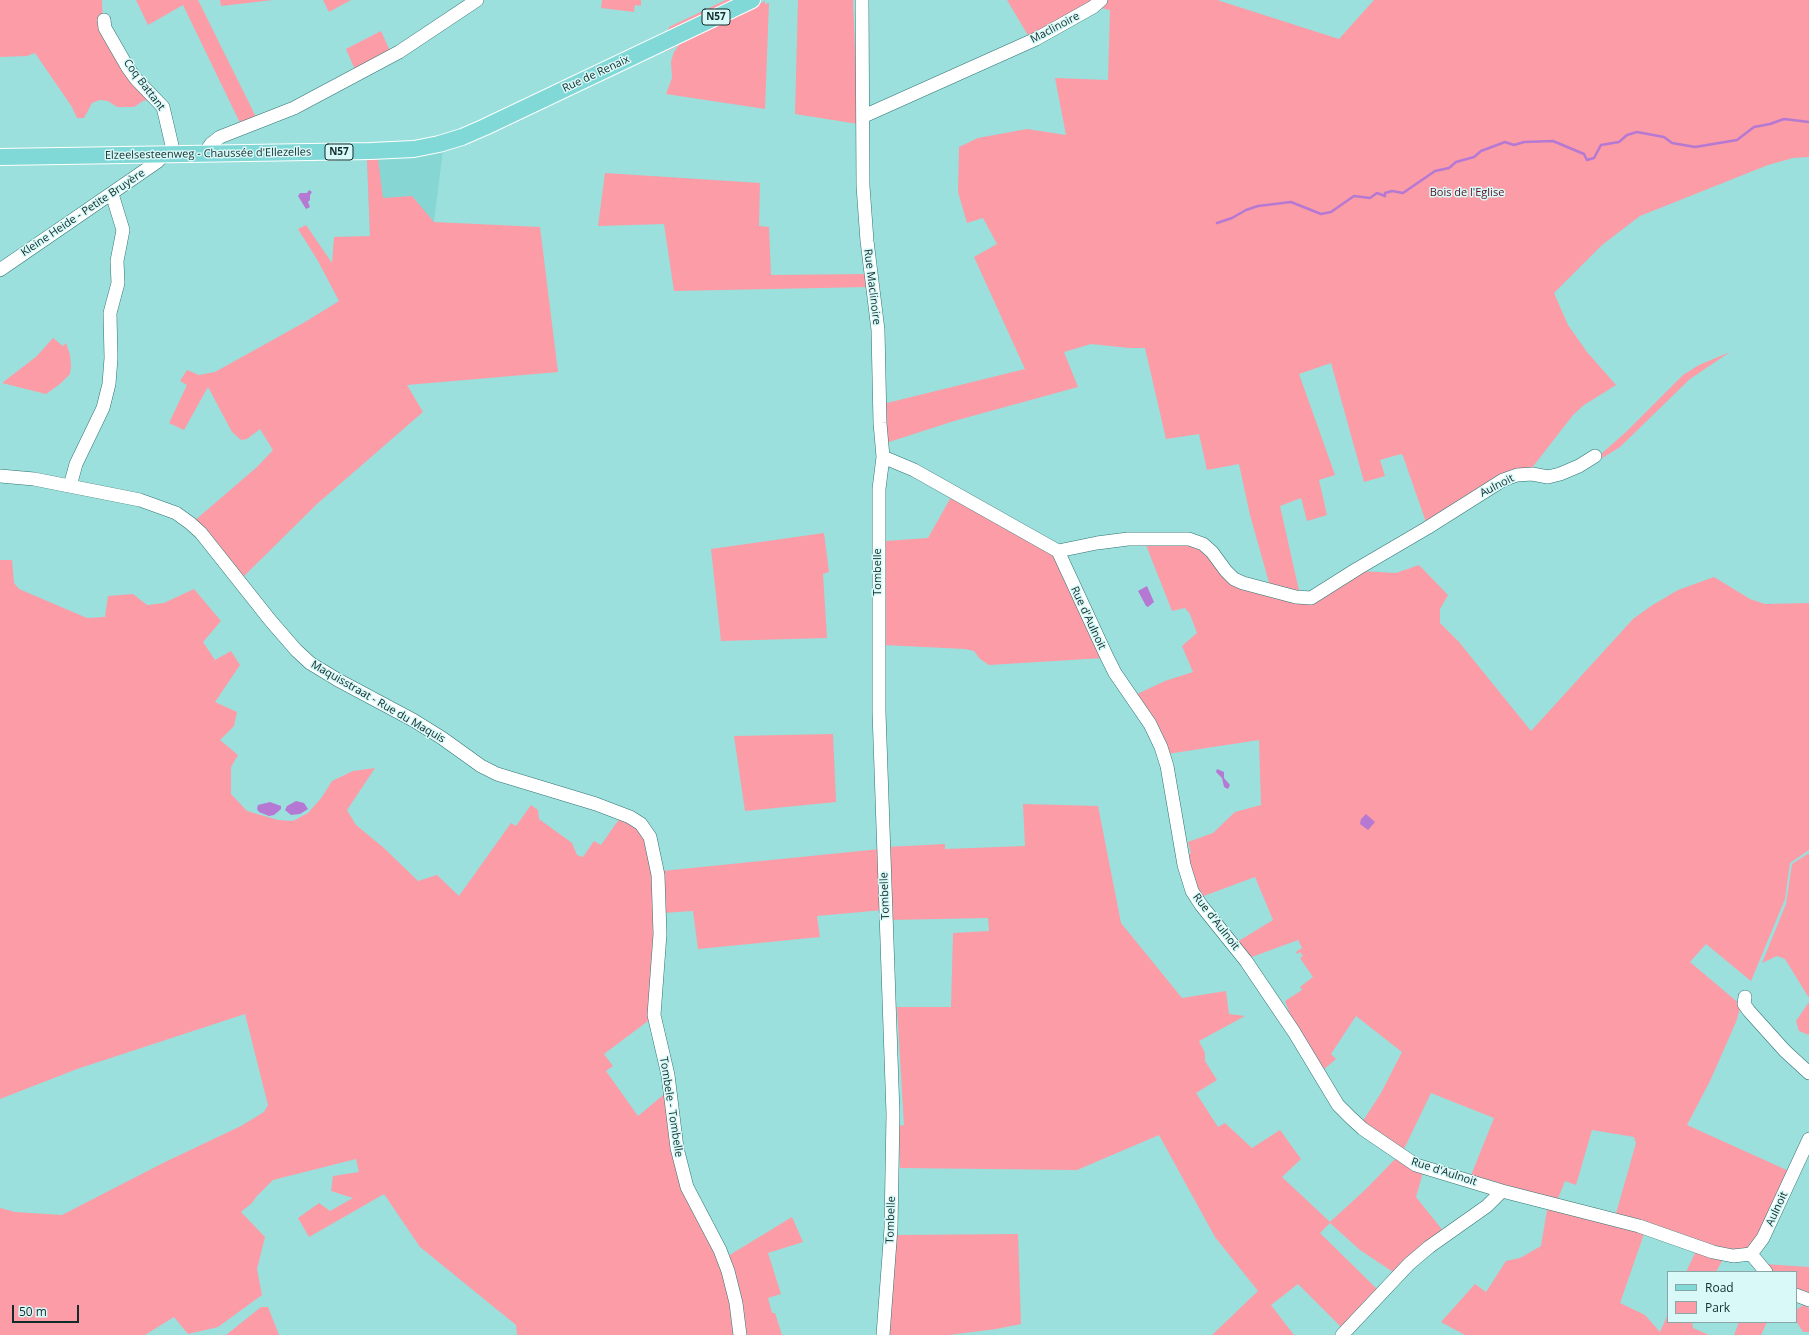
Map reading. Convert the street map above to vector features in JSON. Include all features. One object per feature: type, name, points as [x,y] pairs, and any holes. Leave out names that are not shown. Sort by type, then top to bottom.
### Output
[{"type":"main road","name":"Rue de Renaix","points":[[439,144],[462,137],[485,127],[752,0]]},
{"type":"main road","name":"Elzeelsesteenweg - Chaussée d'Ellezelles","points":[[0,157],[371,151],[414,149],[439,144]]},
{"type":"street","points":[[204,154],[211,144],[220,137],[294,108],[407,47],[477,0]]},
{"type":"street","name":"Rue Maclinoire","points":[[862,0],[865,222],[878,330],[880,423],[883,457]]},
{"type":"street","name":"Maclinoire","points":[[864,116],[1008,52],[1049,32],[1093,7],[1101,0]]},
{"type":"street","name":"Coq Battant","points":[[104,20],[105,28],[128,68],[136,79],[163,107],[169,155]]},
{"type":"street","name":"Kleine Heide - Petite Bruyère","points":[[0,270],[169,155]]},
{"type":"street","points":[[70,486],[76,464],[103,408],[109,384],[111,358],[110,313],[118,283],[117,261],[122,230],[112,194]]},
{"type":"street","name":"Aulnoit","points":[[1058,551],[1097,543],[1128,539],[1189,539],[1203,544],[1212,552],[1234,579],[1243,583],[1306,599],[1315,596],[1351,572],[1427,528],[1503,480],[1516,475],[1532,474],[1548,477],[1560,474],[1579,466],[1595,456]]},
{"type":"street","points":[[883,457],[914,470],[1058,551]]},
{"type":"street","name":"Tombelle","points":[[883,457],[879,489],[879,719],[893,1114],[891,1220],[884,1335]]},
{"type":"street","name":"Maquisstraat - Rue du Maquis","points":[[0,476],[70,486],[148,502],[169,509],[183,517],[201,533],[253,600],[302,657],[338,680],[430,730],[481,766],[507,778],[606,807],[630,817],[641,824]]},
{"type":"street","name":"Rue d'Aulnoit","points":[[1058,551],[1101,647],[1115,673],[1150,724],[1162,747],[1167,766],[1184,865],[1192,891],[1201,905],[1235,946],[1294,1032],[1338,1105],[1363,1129],[1416,1165],[1502,1191],[1639,1226],[1726,1255],[1739,1256],[1751,1254]]},
{"type":"street","name":"Tombele - Tombelle","points":[[641,824],[650,837],[658,875],[660,934],[654,1015],[668,1075],[677,1148],[687,1187],[720,1250],[728,1271],[736,1303],[740,1335]]},
{"type":"street","points":[[1745,997],[1744,1004],[1749,1011],[1785,1051],[1809,1072]]},
{"type":"street","name":"Aulnoit","points":[[1751,1254],[1764,1238],[1809,1139]]},
{"type":"street","points":[[1342,1335],[1409,1264],[1429,1246],[1487,1206],[1502,1191]]},
{"type":"street","points":[[1751,1254],[1765,1271]]},
{"type":"shaded area","points":[[443,150],[434,222],[371,267],[367,159],[421,155]]},
{"type":"shaded area","points":[[309,190],[312,192],[308,202],[310,207],[306,209],[298,196],[300,193],[307,193]]},
{"type":"shaded area","points":[[1147,586],[1154,602],[1148,607],[1138,591]]},
{"type":"shaded area","points":[[1217,769],[1224,772],[1224,778],[1230,785],[1228,789],[1224,787],[1222,778],[1216,772]]},
{"type":"shaded area","points":[[296,801],[304,803],[308,809],[300,814],[291,815],[285,810],[287,806]]},
{"type":"shaded area","points":[[270,802],[281,806],[281,809],[274,815],[269,816],[259,812],[257,809],[258,805]]},
{"type":"shaded area","points":[[1366,814],[1375,822],[1368,830],[1360,824],[1361,819]]},
{"type":"green space","points":[[0,0],[102,0],[103,27],[153,99],[143,101],[134,107],[117,107],[108,101],[100,100],[92,103],[84,118],[77,118],[72,107],[35,53],[27,56],[0,57]]},
{"type":"green space","points":[[136,0],[198,0],[258,121],[242,127],[183,5],[148,25]]},
{"type":"green space","points":[[220,0],[273,0],[221,6]]},
{"type":"green space","points":[[323,0],[351,0],[329,12]]},
{"type":"green space","points":[[602,0],[641,0],[641,6],[635,5],[634,12],[601,8]]},
{"type":"green space","points":[[726,0],[736,0],[668,32],[669,27]]},
{"type":"green space","points":[[798,0],[853,0],[858,124],[795,114]]},
{"type":"green space","points":[[1007,0],[1097,0],[1029,37]]},
{"type":"green space","name":"Bois de l'Eglise","points":[[1102,0],[1217,0],[1339,39],[1374,0],[1809,0],[1809,157],[1793,158],[1768,165],[1640,216],[1602,245],[1554,293],[1568,325],[1587,352],[1616,385],[1584,405],[1573,415],[1528,473],[1427,525],[1401,454],[1380,460],[1385,476],[1364,482],[1331,363],[1299,374],[1335,475],[1319,480],[1327,515],[1307,521],[1301,498],[1280,506],[1300,595],[1270,586],[1250,515],[1239,464],[1207,470],[1199,434],[1166,439],[1145,348],[1091,344],[1064,352],[1078,387],[954,421],[886,443],[883,404],[1025,369],[974,257],[997,244],[983,218],[967,223],[958,192],[959,147],[978,138],[1027,129],[1066,135],[1055,78],[1108,80],[1110,10],[1095,7]]},
{"type":"green space","points":[[765,1],[765,4],[769,3],[765,109],[666,94],[672,78],[671,61],[674,52],[679,45],[665,52],[661,50]]},
{"type":"green space","points":[[381,31],[391,53],[356,72],[346,49]]},
{"type":"green space","points":[[367,159],[378,159],[383,198],[412,196],[434,222],[540,227],[558,372],[407,385],[423,412],[317,504],[240,580],[193,522],[257,467],[273,450],[260,429],[247,439],[241,440],[232,432],[208,387],[184,430],[169,423],[187,385],[180,381],[187,370],[199,375],[215,372],[305,322],[339,301],[318,261],[298,229],[306,225],[332,263],[334,237],[370,236]]},
{"type":"green space","points":[[605,173],[760,183],[759,226],[769,227],[771,275],[867,274],[869,287],[674,291],[664,224],[598,226]]},
{"type":"green space","points":[[53,338],[63,346],[66,343],[70,355],[70,374],[60,384],[46,394],[2,383],[37,356]]},
{"type":"green space","points":[[1730,352],[1690,379],[1620,447],[1583,470],[1626,432],[1683,375],[1699,365]]},
{"type":"green space","points":[[951,497],[1041,546],[1053,556],[1060,567],[1103,658],[989,665],[980,659],[974,651],[965,649],[883,645],[886,541],[928,538]]},
{"type":"green space","points":[[824,533],[829,572],[823,574],[827,638],[721,641],[711,549]]},
{"type":"green space","points":[[1144,540],[1199,546],[1220,571],[1308,604],[1360,571],[1396,573],[1419,565],[1448,595],[1440,609],[1440,623],[1459,642],[1531,731],[1633,619],[1678,590],[1714,577],[1750,599],[1765,604],[1809,603],[1809,850],[1790,863],[1785,899],[1751,981],[1706,944],[1690,962],[1741,1005],[1736,1022],[1710,1081],[1687,1125],[1791,1172],[1756,1245],[1740,1253],[1615,1217],[1636,1143],[1634,1137],[1592,1130],[1576,1185],[1565,1181],[1557,1201],[1470,1178],[1494,1118],[1431,1093],[1402,1153],[1361,1124],[1381,1093],[1402,1052],[1356,1016],[1331,1054],[1336,1059],[1322,1071],[1293,1022],[1285,1001],[1302,990],[1300,987],[1313,977],[1300,958],[1303,956],[1300,952],[1297,954],[1296,952],[1302,948],[1298,940],[1249,958],[1237,942],[1273,920],[1255,877],[1201,897],[1198,890],[1188,855],[1191,853],[1188,842],[1213,833],[1235,812],[1261,805],[1259,740],[1167,754],[1133,696],[1165,681],[1193,672],[1182,646],[1197,633],[1190,614],[1185,608],[1172,611]]},
{"type":"green space","points":[[0,560],[12,560],[14,583],[19,589],[87,618],[105,617],[108,596],[133,594],[147,605],[164,603],[194,589],[221,621],[203,642],[215,660],[231,651],[240,665],[215,702],[237,712],[234,726],[220,740],[238,755],[231,767],[231,794],[247,811],[278,820],[293,821],[308,813],[322,797],[332,781],[353,771],[375,768],[347,810],[356,825],[384,848],[418,881],[437,875],[459,896],[511,823],[516,826],[531,805],[538,810],[539,819],[572,843],[577,855],[583,857],[594,841],[601,845],[622,815],[641,827],[657,879],[652,1018],[604,1054],[613,1066],[606,1071],[638,1116],[668,1091],[672,1137],[716,1248],[737,1335],[517,1335],[516,1325],[420,1247],[384,1194],[309,1237],[298,1218],[319,1203],[330,1211],[353,1198],[331,1191],[333,1176],[359,1172],[356,1159],[273,1180],[252,1203],[241,1212],[265,1237],[257,1269],[262,1295],[218,1327],[188,1334],[174,1317],[145,1335],[0,1335],[0,1208],[15,1212],[62,1215],[165,1162],[241,1126],[264,1112],[268,1105],[245,1014],[77,1069],[0,1099]]},
{"type":"green space","points":[[833,734],[836,802],[745,811],[734,736]]},
{"type":"green space","points":[[1023,804],[1098,806],[1121,923],[1182,998],[1226,991],[1229,1014],[1245,1016],[1199,1041],[1205,1053],[1205,1061],[1217,1080],[1196,1093],[1218,1127],[1225,1123],[1252,1148],[1280,1130],[1301,1159],[1282,1177],[1330,1222],[1366,1189],[1396,1158],[1423,1172],[1416,1197],[1444,1232],[1396,1274],[1360,1250],[1330,1223],[1320,1233],[1379,1291],[1342,1328],[1298,1284],[1271,1305],[1294,1335],[1212,1335],[1258,1291],[1215,1237],[1159,1135],[1077,1170],[900,1168],[899,1126],[904,1125],[897,1007],[951,1007],[953,933],[989,931],[988,918],[888,920],[886,847],[945,844],[945,849],[1025,846]]},
{"type":"green space","points":[[880,849],[883,910],[817,916],[820,937],[698,949],[693,911],[662,913],[662,871]]},
{"type":"green space","points":[[1809,853],[1809,998],[1785,959],[1777,956],[1762,963],[1786,904],[1792,864]]},
{"type":"green space","points":[[1809,1002],[1809,1035],[1799,1031],[1796,1021]]},
{"type":"green space","points":[[1548,1204],[1645,1231],[1620,1303],[1645,1315],[1660,1332],[1667,1316],[1667,1323],[1692,1323],[1693,1328],[1709,1335],[1465,1335],[1441,1322],[1475,1284],[1486,1292],[1506,1261],[1520,1258],[1541,1246]]},
{"type":"green space","points":[[792,1217],[803,1242],[768,1253],[781,1294],[768,1298],[772,1313],[775,1313],[782,1335],[747,1335],[728,1256]]},
{"type":"green space","points":[[1018,1234],[1021,1324],[949,1335],[887,1335],[897,1235]]},
{"type":"green space","points":[[1697,1249],[1724,1257],[1717,1271],[1686,1271]]},
{"type":"green space","points":[[1764,1264],[1809,1267],[1809,1297],[1797,1292],[1797,1271],[1769,1271]]},
{"type":"green space","points":[[1803,1305],[1809,1308],[1809,1332],[1803,1332],[1797,1323],[1797,1309]]},
{"type":"green space","points":[[261,1307],[268,1307],[279,1335],[226,1335]]},
{"type":"green space","points":[[1739,1323],[1767,1323],[1761,1335],[1734,1335]]},
{"type":"waterway","points":[[1217,223],[1258,206],[1291,202],[1321,214],[1331,212],[1354,196],[1370,198],[1377,193],[1385,196],[1385,193],[1392,191],[1403,193],[1435,171],[1449,168],[1456,162],[1474,157],[1481,151],[1505,142],[1514,145],[1524,142],[1553,141],[1584,154],[1587,160],[1594,158],[1601,145],[1619,142],[1627,135],[1637,132],[1664,137],[1672,143],[1695,147],[1737,140],[1754,127],[1770,124],[1784,119],[1809,122]]}]
